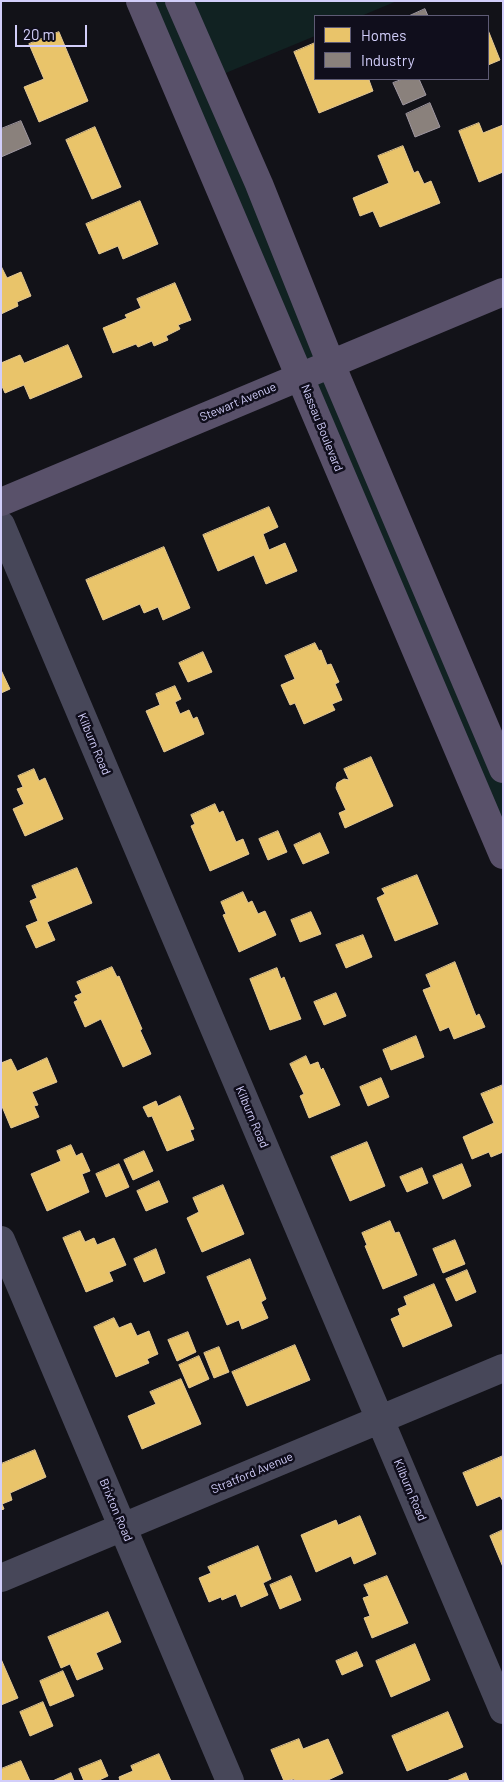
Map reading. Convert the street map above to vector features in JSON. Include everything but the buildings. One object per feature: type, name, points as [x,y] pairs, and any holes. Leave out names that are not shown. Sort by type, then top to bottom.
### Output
[{"type":"main road","name":"Nassau Boulevard","points":[[140,1],[503,855]]},
{"type":"main road","points":[[179,1],[258,184],[331,364],[503,769]]},
{"type":"main road","name":"Stewart Avenue","points":[[1,502],[503,292]]},
{"type":"street","name":"Kilburn Road","points":[[1,525],[503,1710]]},
{"type":"street","name":"Brixton Road","points":[[1,1240],[230,1781]]},
{"type":"street","name":"Stratford Avenue","points":[[1,1578],[503,1368]]},
{"type":"shaded area","points":[[139,1],[397,1],[363,15],[314,15],[314,36],[216,77],[503,777],[503,859]]}]
